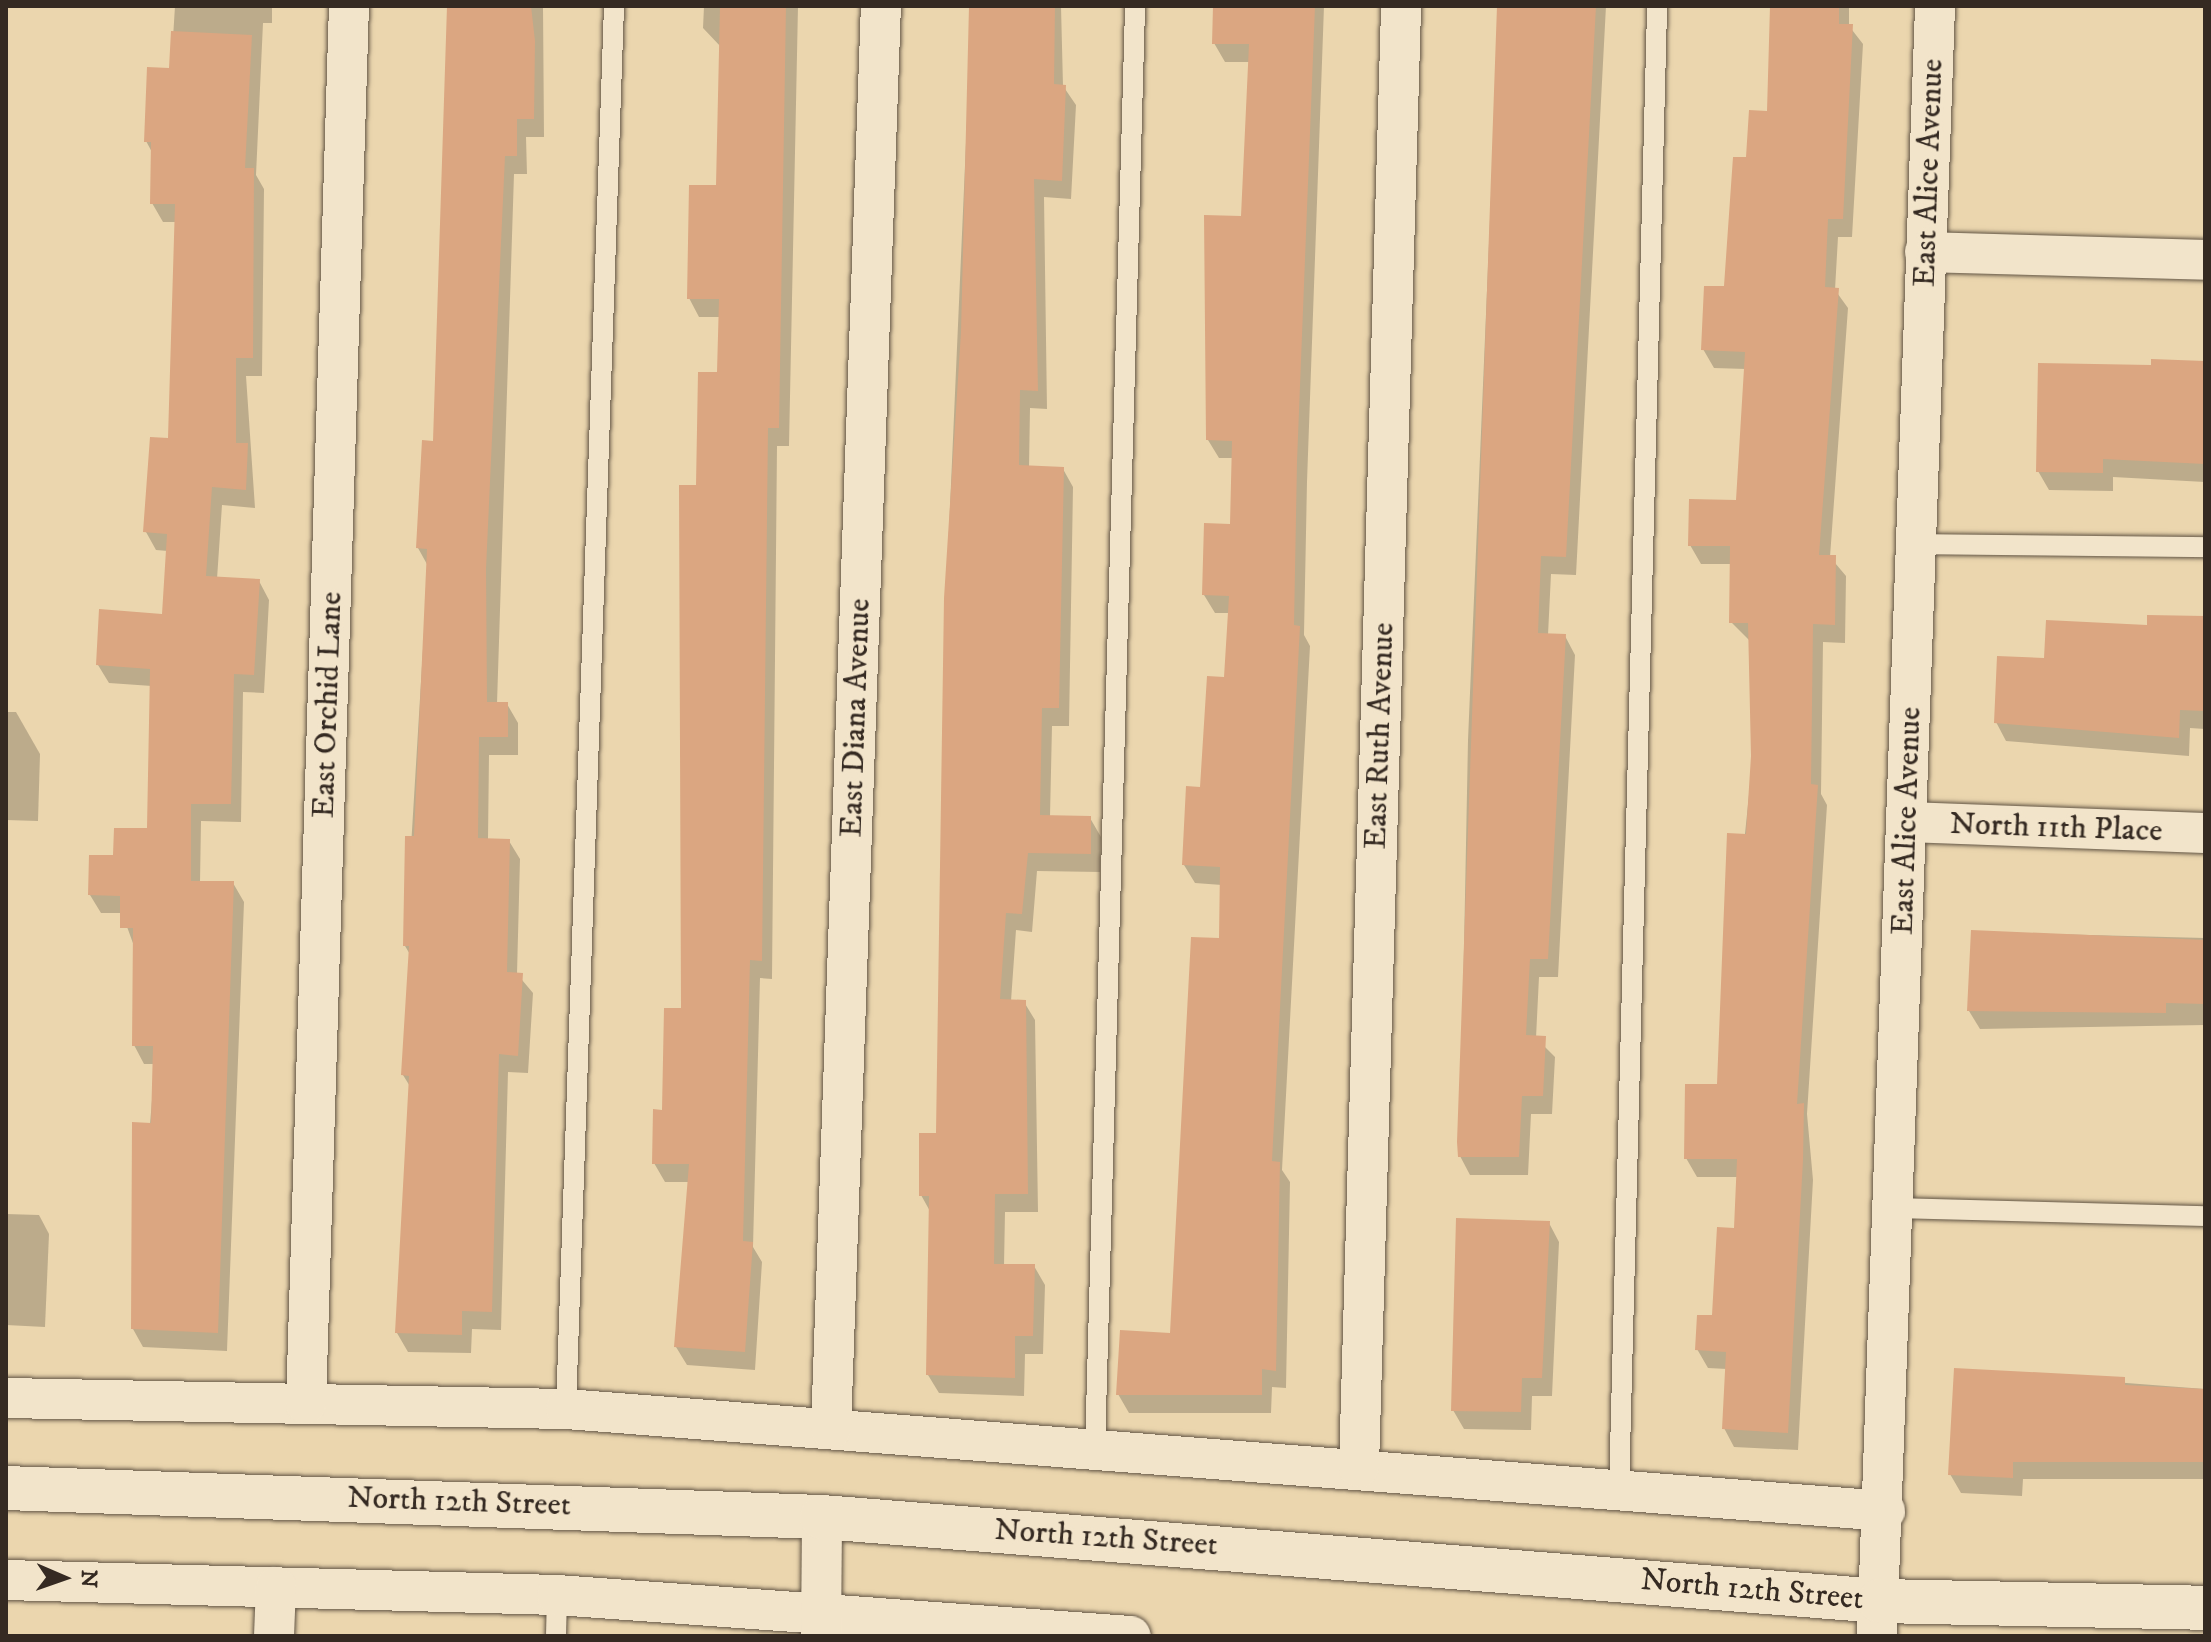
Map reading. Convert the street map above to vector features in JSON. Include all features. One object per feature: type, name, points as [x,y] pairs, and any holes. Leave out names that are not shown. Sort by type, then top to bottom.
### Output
[{"type":"street","name":"East Orchid Lane","points":[[306,1404],[349,6]]},
{"type":"street","name":"East Diana Avenue","points":[[831,1429],[881,6]]},
{"type":"street","name":"East Ruth Avenue","points":[[1359,1467],[1401,6]]},
{"type":"street","name":"East Alice Avenue","points":[[1878,1619],[1885,1511],[1935,6]]},
{"type":"street","points":[[1925,252],[2205,260]]},
{"type":"street","name":"North 11th Place","points":[[1907,822],[2205,833]]},
{"type":"street","points":[[6,1398],[566,1409],[1359,1467],[1885,1511]]},
{"type":"street","name":"North 12th Street","points":[[6,1488],[822,1517],[1878,1619],[2205,1608]]},
{"type":"street","points":[[822,1517],[822,1624]]},
{"type":"street","points":[[6,1580],[557,1595],[822,1624],[1131,1636]]},
{"type":"street","points":[[274,1636],[276,1587]]},
{"type":"lane","points":[[566,1409],[614,6]]},
{"type":"lane","points":[[1095,1450],[1135,6]]},
{"type":"lane","points":[[1619,1491],[1657,6]]},
{"type":"lane","points":[[1916,544],[2205,547]]},
{"type":"lane","points":[[1895,1208],[2205,1216]]},
{"type":"lane","points":[[556,1636],[557,1595]]},
{"type":"building","points":[[447,6],[531,6],[535,41],[534,119],[517,119],[517,156],[505,156],[486,569],[487,702],[508,702],[508,737],[479,737],[478,838],[510,839],[507,972],[523,973],[518,1056],[499,1054],[492,1312],[462,1311],[462,1335],[395,1333],[409,1076],[401,1075],[409,946],[403,946],[405,836],[414,836],[427,549],[416,548],[422,440],[433,441]]},
{"type":"building","points":[[720,6],[786,6],[779,428],[768,428],[762,961],[750,960],[743,1241],[753,1242],[745,1352],[674,1347],[689,1164],[652,1164],[653,1109],[662,1110],[664,1008],[681,1008],[679,485],[696,485],[698,372],[717,372],[719,299],[687,299],[689,185],[716,185]]},
{"type":"building","points":[[969,6],[1055,6],[1054,84],[1066,85],[1062,181],[1034,179],[1038,391],[1020,390],[1019,465],[1064,467],[1059,708],[1042,708],[1040,815],[1091,816],[1091,854],[1028,853],[1022,914],[1006,913],[1000,999],[1026,1000],[1028,1194],[995,1194],[994,1264],[1035,1264],[1033,1336],[1015,1336],[1015,1378],[926,1375],[929,1196],[919,1196],[919,1133],[936,1133],[944,598],[961,332]]},
{"type":"building","points":[[1213,6],[1315,6],[1297,462],[1294,625],[1300,626],[1272,1161],[1280,1162],[1276,1371],[1262,1369],[1262,1395],[1116,1395],[1120,1330],[1170,1333],[1191,937],[1219,938],[1220,867],[1182,865],[1186,786],[1200,787],[1207,676],[1224,677],[1229,596],[1202,595],[1204,523],[1230,524],[1232,441],[1206,440],[1204,215],[1241,216],[1249,44],[1212,44]]},
{"type":"building","points":[[1497,6],[1596,6],[1566,557],[1541,556],[1538,633],[1566,634],[1548,959],[1530,959],[1526,1035],[1546,1036],[1543,1096],[1522,1096],[1519,1157],[1458,1157],[1457,1142]]},
{"type":"building","points":[[1770,6],[1839,6],[1839,24],[1853,24],[1843,219],[1828,219],[1825,287],[1839,288],[1819,555],[1836,555],[1835,625],[1813,624],[1811,784],[1818,785],[1797,1104],[1804,1103],[1803,1160],[1788,1433],[1722,1429],[1726,1352],[1695,1350],[1697,1315],[1712,1315],[1717,1227],[1734,1228],[1737,1159],[1684,1159],[1685,1084],[1717,1084],[1727,833],[1746,834],[1751,756],[1748,623],[1729,623],[1730,546],[1688,546],[1689,499],[1736,500],[1745,352],[1701,350],[1704,286],[1724,286],[1733,157],[1746,157],[1749,110],[1767,111]]},
{"type":"building","points":[[171,31],[252,35],[245,168],[254,168],[253,358],[236,358],[236,443],[248,443],[246,490],[212,487],[206,576],[260,579],[254,675],[234,674],[231,804],[191,804],[191,881],[234,881],[218,1333],[131,1329],[132,1122],[151,1123],[153,1046],[132,1046],[133,928],[120,928],[120,896],[88,895],[89,855],[113,855],[114,828],[147,828],[150,669],[96,665],[99,609],[162,614],[167,534],[143,532],[150,437],[168,438],[175,204],[150,204],[151,142],[144,142],[147,67],[169,68]]},
{"type":"building","points":[[2151,359],[2205,361],[2205,464],[2103,459],[2103,473],[2036,472],[2038,363],[2151,365]]},
{"type":"building","points":[[2147,615],[2205,616],[2205,711],[2180,710],[2179,738],[1994,723],[1997,656],[2044,658],[2046,620],[2147,625]]},
{"type":"building","points":[[1971,930],[2205,940],[2205,1004],[2166,1003],[2166,1013],[1967,1011]]},
{"type":"building","points":[[1456,1218],[1550,1221],[1542,1378],[1522,1378],[1521,1412],[1451,1411]]},
{"type":"building","points":[[1954,1368],[2125,1377],[2125,1385],[2205,1389],[2205,1462],[2013,1462],[2013,1478],[1948,1475]]}]
